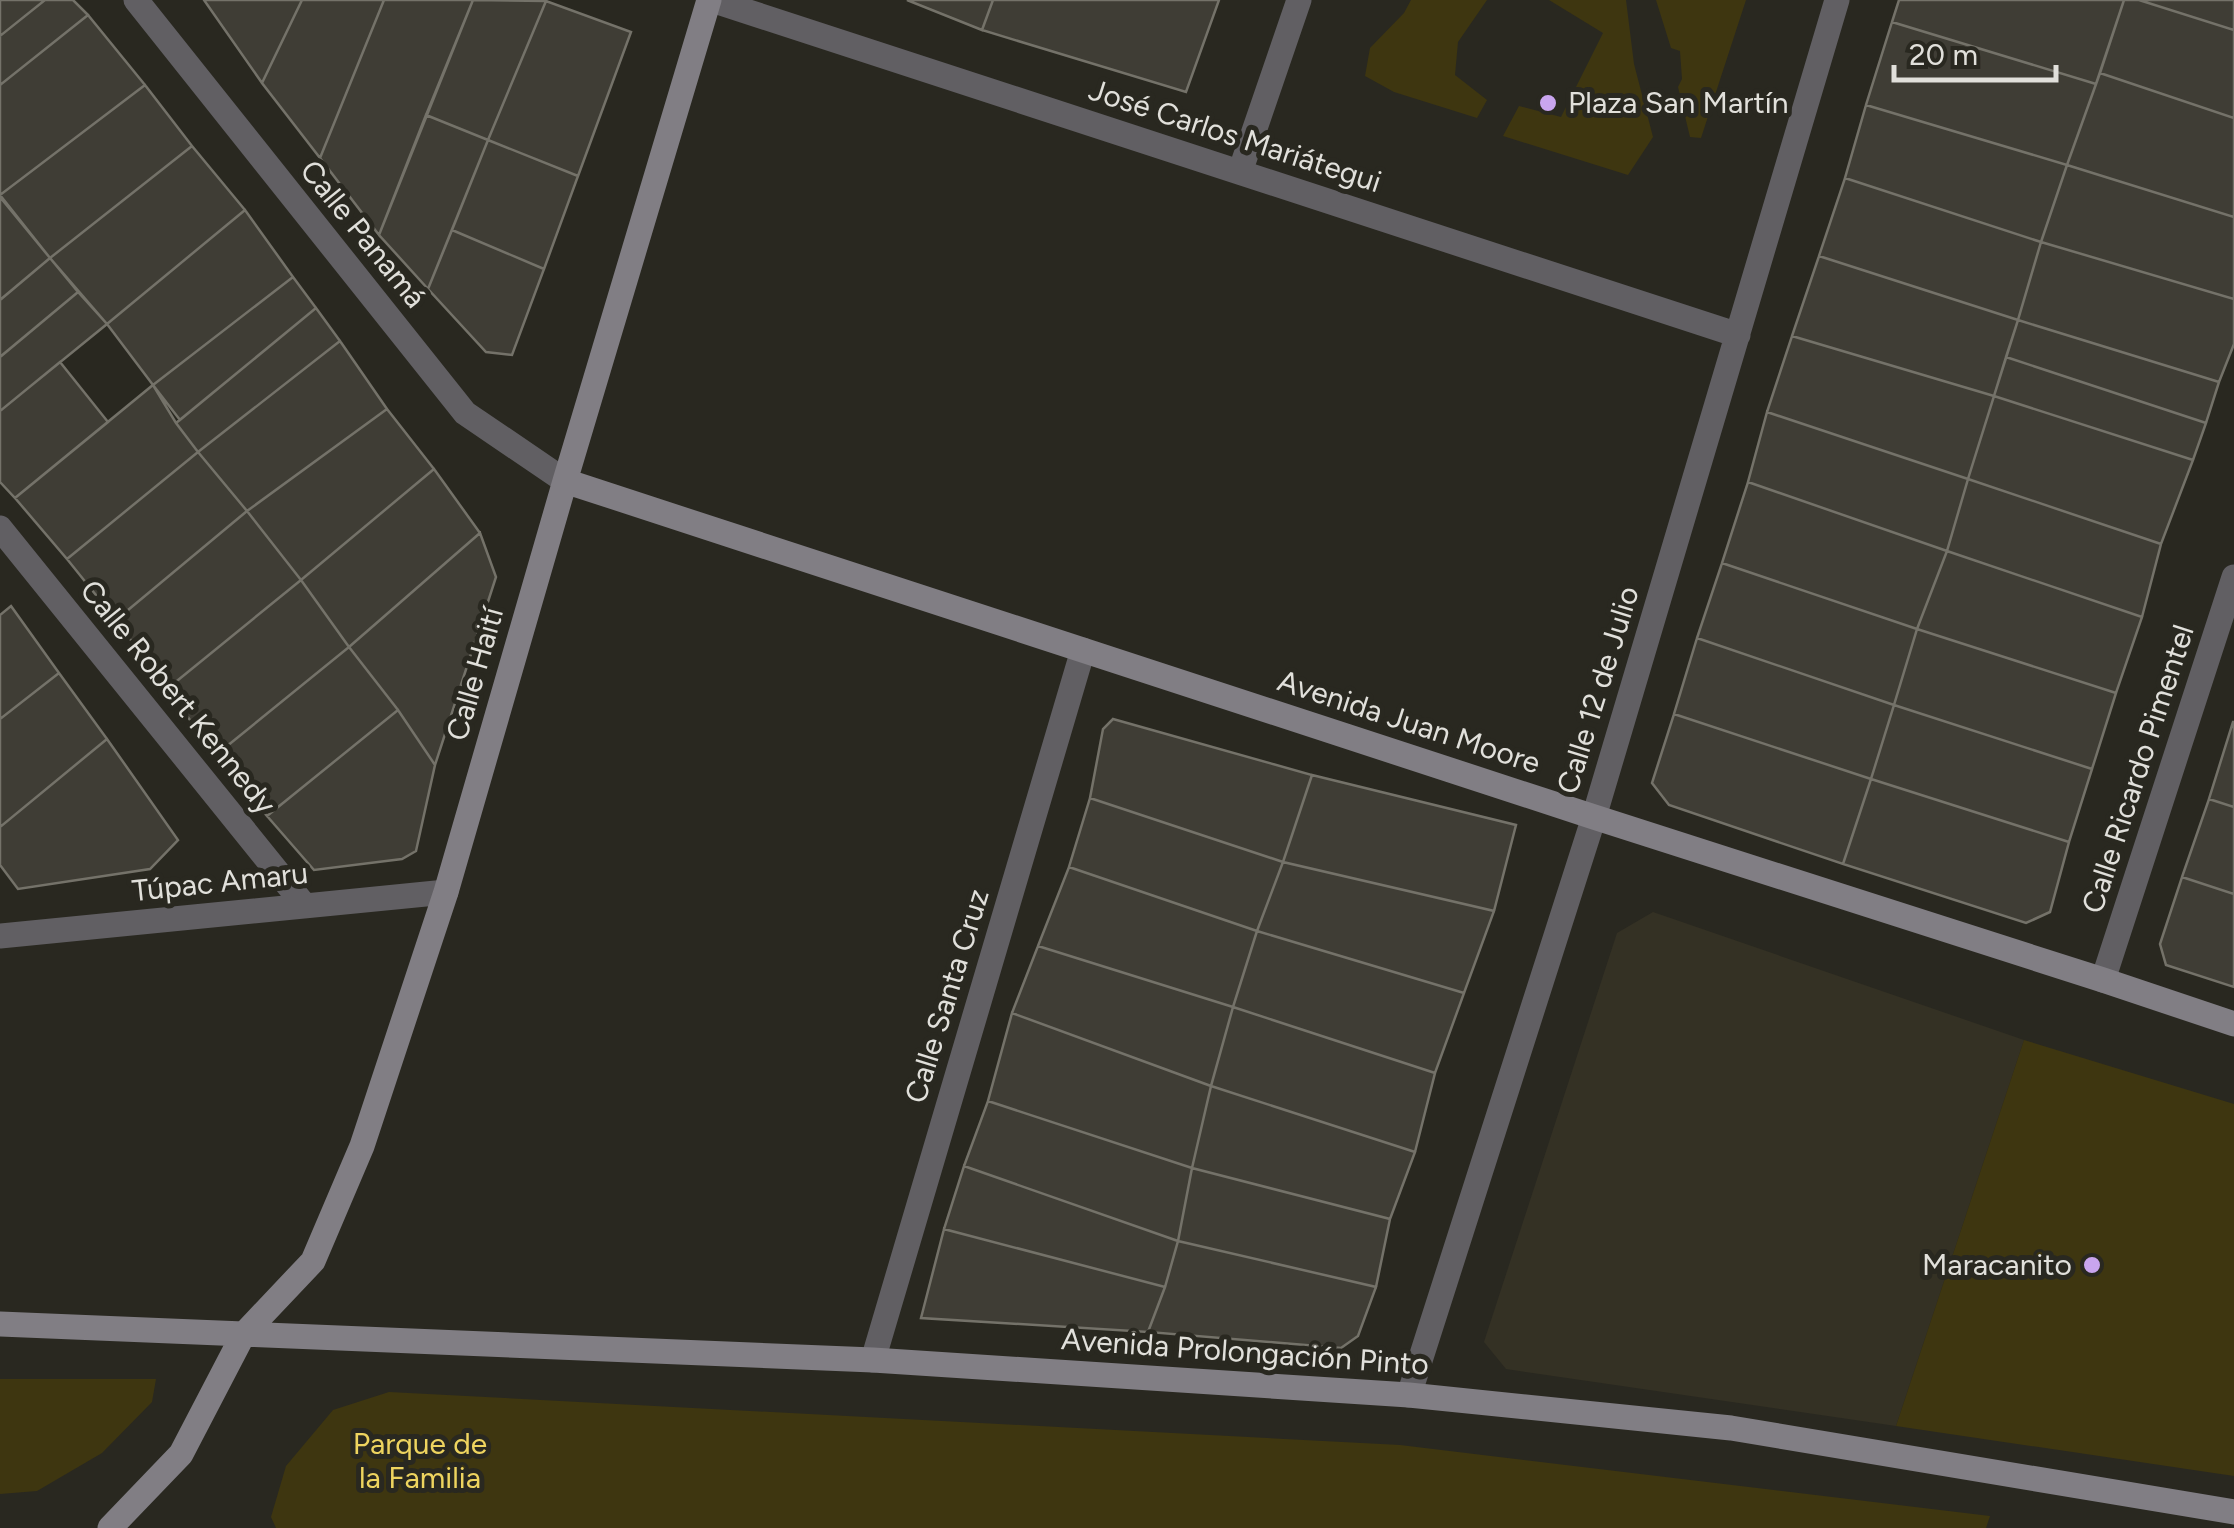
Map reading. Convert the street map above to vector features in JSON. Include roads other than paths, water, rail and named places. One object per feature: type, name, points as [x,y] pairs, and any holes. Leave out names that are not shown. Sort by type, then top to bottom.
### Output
[{"type":"street","name":"Calle Panamá","points":[[136,0],[465,414],[565,480]]},
{"type":"street","name":"Calle Haití","points":[[110,1528],[181,1454],[243,1335],[313,1261],[362,1146],[446,892],[565,480],[711,0]]},
{"type":"street","name":"José Carlos Mariátegui","points":[[711,0],[1738,335]]},
{"type":"street","points":[[1240,172],[1299,0]]},
{"type":"street","name":"Calle 12 de Julio","points":[[1409,1395],[1594,817],[1837,0]]},
{"type":"street","name":"Avenida Juan Moore","points":[[565,480],[2234,1024]]},
{"type":"street","name":"Calle Robert Kennedy","points":[[0,528],[304,906]]},
{"type":"street","name":"Calle Ricardo Pimentel","points":[[2104,980],[2234,577]]},
{"type":"street","name":"Calle Santa Cruz","points":[[872,1360],[1083,650]]},
{"type":"street","name":"Túpac Amaru","points":[[0,936],[446,892]]},
{"type":"street","name":"Avenida Prolongación Pinto","points":[[0,1324],[872,1360],[1409,1395],[1731,1428],[2234,1512]]},
{"type":"place","name":"Plaza San Martín","points":[[1548,103]]},
{"type":"place","name":"Maracanito","points":[[2092,1265]]},
{"type":"park label","name":"Parque de la Familia","points":[[420,1461]]}]
